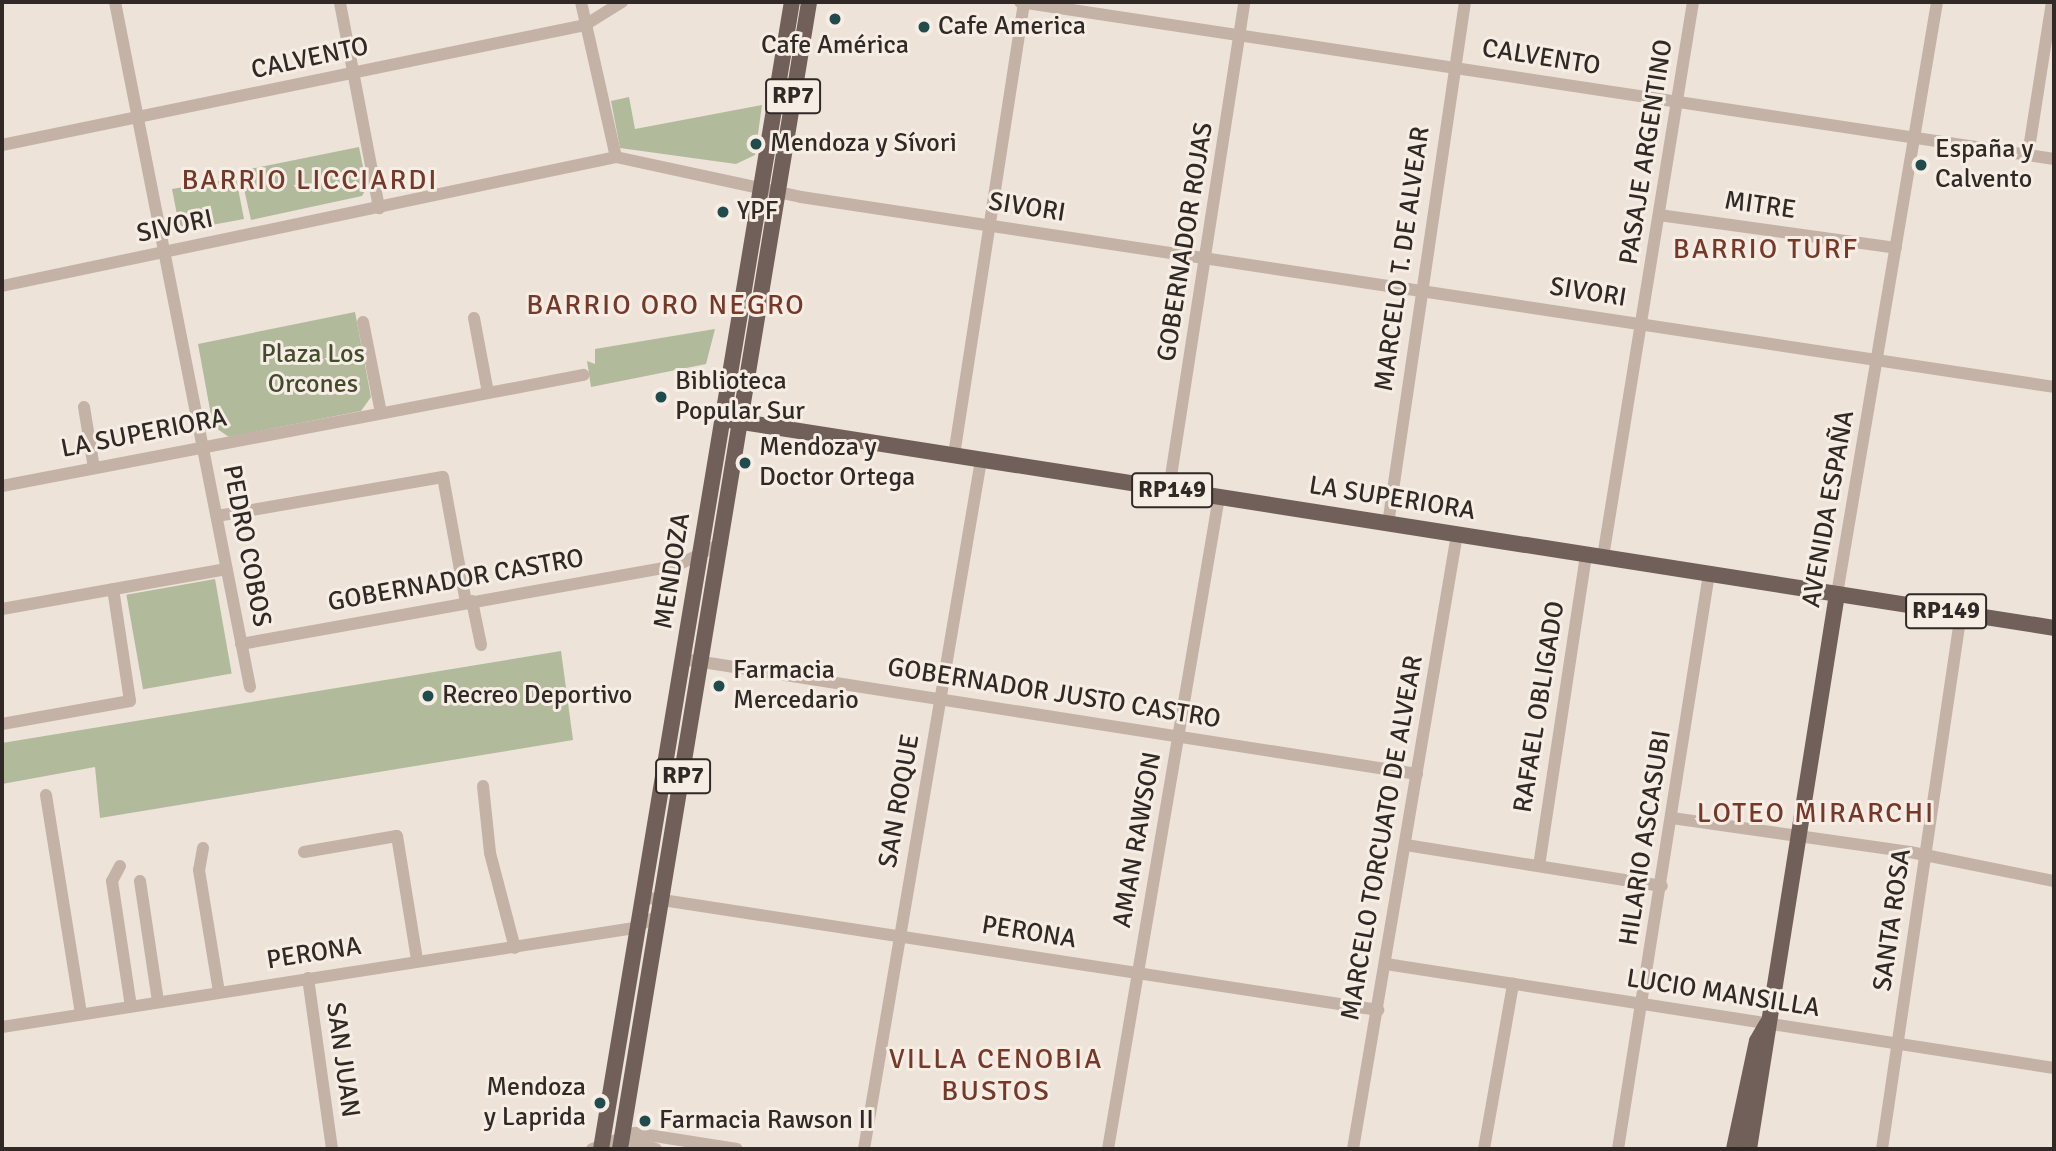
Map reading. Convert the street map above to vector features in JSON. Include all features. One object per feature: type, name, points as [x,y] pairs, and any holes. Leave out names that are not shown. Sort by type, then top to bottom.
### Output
[{"type":"main road","name":"MENDOZA","points":[[621,1143],[653,954],[665,901],[742,422],[792,2]]},
{"type":"main road","name":"MENDOZA","points":[[598,1149],[723,419],[809,2]]},
{"type":"main road","name":"LA SUPERIORA","points":[[723,419],[2054,628]]},
{"type":"main road","name":"AVENIDA ESPAÑA","points":[[1749,1149],[1770,1044],[1767,1024],[1837,594]]},
{"type":"main road","name":"AVENIDA ESPAÑA","points":[[1734,1149],[1757,1041],[1767,1024]]},
{"type":"street","name":"PEDRO COBOS","points":[[116,2],[250,687]]},
{"type":"street","points":[[580,2],[615,157]]},
{"type":"street","name":"CALVENTO","points":[[2,145],[141,119],[585,25],[622,2]]},
{"type":"street","name":"CALVENTO","points":[[1023,2],[2054,159]]},
{"type":"street","points":[[954,455],[993,226],[1023,2]]},
{"type":"street","name":"GOBERNADOR ROJAS","points":[[1169,489],[1208,259],[1244,2]]},
{"type":"street","name":"MARCELO T. DE ALVEAR","points":[[1388,524],[1420,291],[1465,2]]},
{"type":"street","name":"PASAJE ARGENTINO","points":[[1603,557],[1644,325],[1693,2]]},
{"type":"street","name":"AVENIDA ESPAÑA","points":[[1837,594],[1880,360],[1937,2]]},
{"type":"street","points":[[2028,155],[2052,2]]},
{"type":"street","points":[[341,3],[379,208]]},
{"type":"street","name":"SIVORI","points":[[2,286],[615,157],[771,189],[993,226],[2054,387]]},
{"type":"street","name":"MITRE","points":[[1659,215],[1896,248]]},
{"type":"street","points":[[474,318],[488,393]]},
{"type":"street","points":[[363,323],[381,413]]},
{"type":"street","name":"LA SUPERIORA","points":[[2,486],[583,375]]},
{"type":"street","points":[[84,407],[94,468]]},
{"type":"street","name":"SAN ROQUE","points":[[864,1149],[981,460]]},
{"type":"street","points":[[217,516],[443,477],[481,645]]},
{"type":"street","name":"AMAN RAWSON","points":[[1108,1149],[1219,497]]},
{"type":"street","name":"MARCELO TORCUATO DE ALVEAR","points":[[1353,1149],[1457,534]]},
{"type":"street","name":"GOBERNADOR CASTRO","points":[[242,644],[678,565],[722,543]]},
{"type":"street","name":"RAFAEL OBLIGADO","points":[[1539,866],[1586,555]]},
{"type":"street","points":[[678,565],[714,591]]},
{"type":"street","points":[[2,609],[226,569]]},
{"type":"street","name":"HILARIO ASCASUBI","points":[[1618,1149],[1644,1005],[1709,574]]},
{"type":"street","points":[[2,724],[130,701],[113,589]]},
{"type":"street","name":"SANTA ROSA","points":[[1882,1149],[1961,613]]},
{"type":"street","name":"GOBERNADOR JUSTO CASTRO","points":[[683,659],[1418,774]]},
{"type":"street","points":[[483,786],[490,853],[515,948]]},
{"type":"street","points":[[46,795],[82,1014]]},
{"type":"street","points":[[1672,818],[1799,835],[2054,881]]},
{"type":"street","points":[[304,852],[397,836],[417,960]]},
{"type":"street","points":[[1406,845],[1662,886]]},
{"type":"street","points":[[203,848],[199,870],[219,992]]},
{"type":"street","points":[[120,866],[112,881],[131,1006]]},
{"type":"street","points":[[648,869],[665,901]]},
{"type":"street","points":[[141,881],[158,1002]]},
{"type":"street","name":"PERONA","points":[[643,897],[1378,1010]]},
{"type":"street","name":"PERONA","points":[[2,1027],[417,960],[515,948],[636,928],[665,901]]},
{"type":"street","points":[[636,928],[653,954]]},
{"type":"street","name":"LUCIO MANSILLA","points":[[1386,964],[2054,1068]]},
{"type":"street","name":"SAN JUAN","points":[[308,978],[332,1149]]},
{"type":"street","points":[[1484,1149],[1513,984]]},
{"type":"street","points":[[598,1149],[621,1143],[635,1133],[737,1149]]},
{"type":"street","points":[[621,1143],[656,1149]]},
{"type":"green space","points":[[629,97],[635,129],[762,105],[755,155],[736,164],[620,148],[611,101]]},
{"type":"green space","points":[[359,147],[367,187],[362,196],[251,220],[240,171]]},
{"type":"green space","points":[[236,178],[244,219],[190,229],[179,225],[172,189]]},
{"type":"green space","name":"Plaza Los Orcones","points":[[355,312],[371,397],[361,411],[229,437],[213,426],[198,344]]},
{"type":"green space","points":[[715,329],[706,364],[591,387],[587,361],[595,364],[595,349]]},
{"type":"green space","points":[[215,579],[232,674],[143,689],[126,595]]},
{"type":"green space","name":"Recreo Deportivo","points":[[561,651],[573,740],[100,818],[95,767],[2,784],[2,743]]},
{"type":"place","name":"Cafe América","points":[[835,19]]},
{"type":"place","name":"Cafe America","points":[[924,27]]},
{"type":"place","name":"Mendoza y Sívori","points":[[756,144]]},
{"type":"place","name":"España y Calvento","points":[[1921,165]]},
{"type":"place","name":"YPF","points":[[723,212]]},
{"type":"place","name":"Biblioteca Popular Sur","points":[[661,397]]},
{"type":"place","name":"Mendoza y Doctor Ortega","points":[[745,463]]},
{"type":"place","name":"Farmacia Mercedario","points":[[719,686]]},
{"type":"place","name":"Recreo Deportivo","points":[[428,696]]},
{"type":"place","name":"Mendoza y Laprida","points":[[600,1103]]},
{"type":"place","name":"Farmacia Rawson II","points":[[645,1121]]},
{"type":"district","name":"BARRIO LICCIARDI","points":[[310,180]]},
{"type":"district","name":"BARRIO TURF","points":[[1766,249]]},
{"type":"district","name":"BARRIO ORO NEGRO","points":[[666,305]]},
{"type":"district","name":"LOTEO MIRARCHI","points":[[1816,813]]},
{"type":"district","name":"VILLA CENOBIA BUSTOS","points":[[996,1075]]}]
